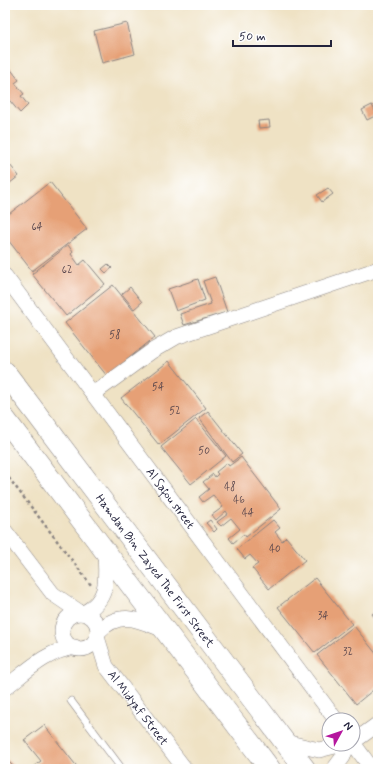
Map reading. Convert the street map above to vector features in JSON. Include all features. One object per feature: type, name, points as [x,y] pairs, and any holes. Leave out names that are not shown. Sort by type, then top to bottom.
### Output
[{"type":"main road","name":"Hamdan Bin Zayed The First Street","points":[[5,372],[305,769]]},
{"type":"main road","points":[[5,419],[270,769]]},
{"type":"street","points":[[93,394],[152,351],[176,337],[378,268]]},
{"type":"street","name":"Al Safou street","points":[[5,276],[330,712]]},
{"type":"street","points":[[5,531],[53,594],[93,618],[96,622],[97,634]]},
{"type":"street","points":[[48,655],[69,616],[83,613],[101,599],[105,586],[106,552]]},
{"type":"street","points":[[53,594],[64,638],[76,648]]},
{"type":"street","points":[[5,688],[48,655],[61,650],[82,648],[91,645],[97,634],[115,620],[129,618],[165,630]]},
{"type":"street","name":"Al Midyaf Street","points":[[97,634],[106,666]]},
{"type":"street","name":"Al Midyaf Street","points":[[76,648],[106,666],[185,769]]},
{"type":"street","points":[[361,737],[378,724]]},
{"type":"street","points":[[285,742],[321,750]]},
{"type":"street","points":[[334,769],[346,752]]},
{"type":"street","points":[[358,752],[372,769]]},
{"type":"lane","points":[[71,701],[122,769]]},
{"type":"path","points":[[5,473],[101,599]]},
{"type":"building","points":[[127,23],[135,54],[102,63],[94,31]]},
{"type":"building","points":[[5,62],[19,80],[15,83],[24,94],[21,96],[28,105],[20,113],[5,95]]},
{"type":"building","points":[[372,105],[377,115],[367,120],[362,110]]},
{"type":"building","points":[[269,120],[270,127],[259,128],[258,121]]},
{"type":"building","points":[[5,159],[19,176],[5,187]]},
{"type":"building","points":[[50,182],[87,229],[32,271],[5,236],[5,217]]},
{"type":"building","points":[[328,188],[333,194],[322,202],[317,195]]},
{"type":"building","points":[[68,245],[73,252],[71,254],[79,265],[85,260],[105,284],[66,316],[32,274]]},
{"type":"building","points":[[108,264],[112,268],[106,273],[102,269]]},
{"type":"building","points":[[215,277],[227,312],[184,325],[180,314],[211,304],[203,281]]},
{"type":"building","points":[[198,279],[205,300],[176,311],[168,289]]},
{"type":"building","points":[[113,285],[155,337],[107,376],[65,323]]},
{"type":"building","points":[[130,287],[142,302],[134,309],[122,294]]},
{"type":"building","points":[[169,361],[206,408],[159,445],[121,398]]},
{"type":"building","points":[[208,411],[242,454],[232,462],[199,418]]},
{"type":"building","points":[[196,419],[226,456],[191,484],[161,447]]},
{"type":"building","points":[[241,457],[281,509],[246,537],[244,534],[233,543],[229,538],[240,529],[231,518],[221,526],[217,522],[228,514],[226,511],[216,520],[212,515],[223,507],[213,495],[203,502],[199,497],[209,489],[203,482],[213,474],[215,477],[218,474],[216,472],[227,463],[229,466]]},
{"type":"building","points":[[210,520],[217,529],[214,532],[206,523]]},
{"type":"building","points":[[273,520],[280,528],[275,532],[282,541],[286,537],[305,560],[269,589],[252,568],[258,564],[250,555],[245,559],[237,549]]},
{"type":"building","points":[[315,578],[352,624],[315,653],[278,607]]},
{"type":"building","points":[[378,609],[378,622],[372,614]]},
{"type":"building","points":[[354,626],[378,656],[378,686],[356,704],[317,655]]},
{"type":"building","points":[[44,725],[79,769],[30,769],[41,761],[24,740]]},
{"type":"building","points":[[5,758],[16,769],[7,769],[5,767]]}]
